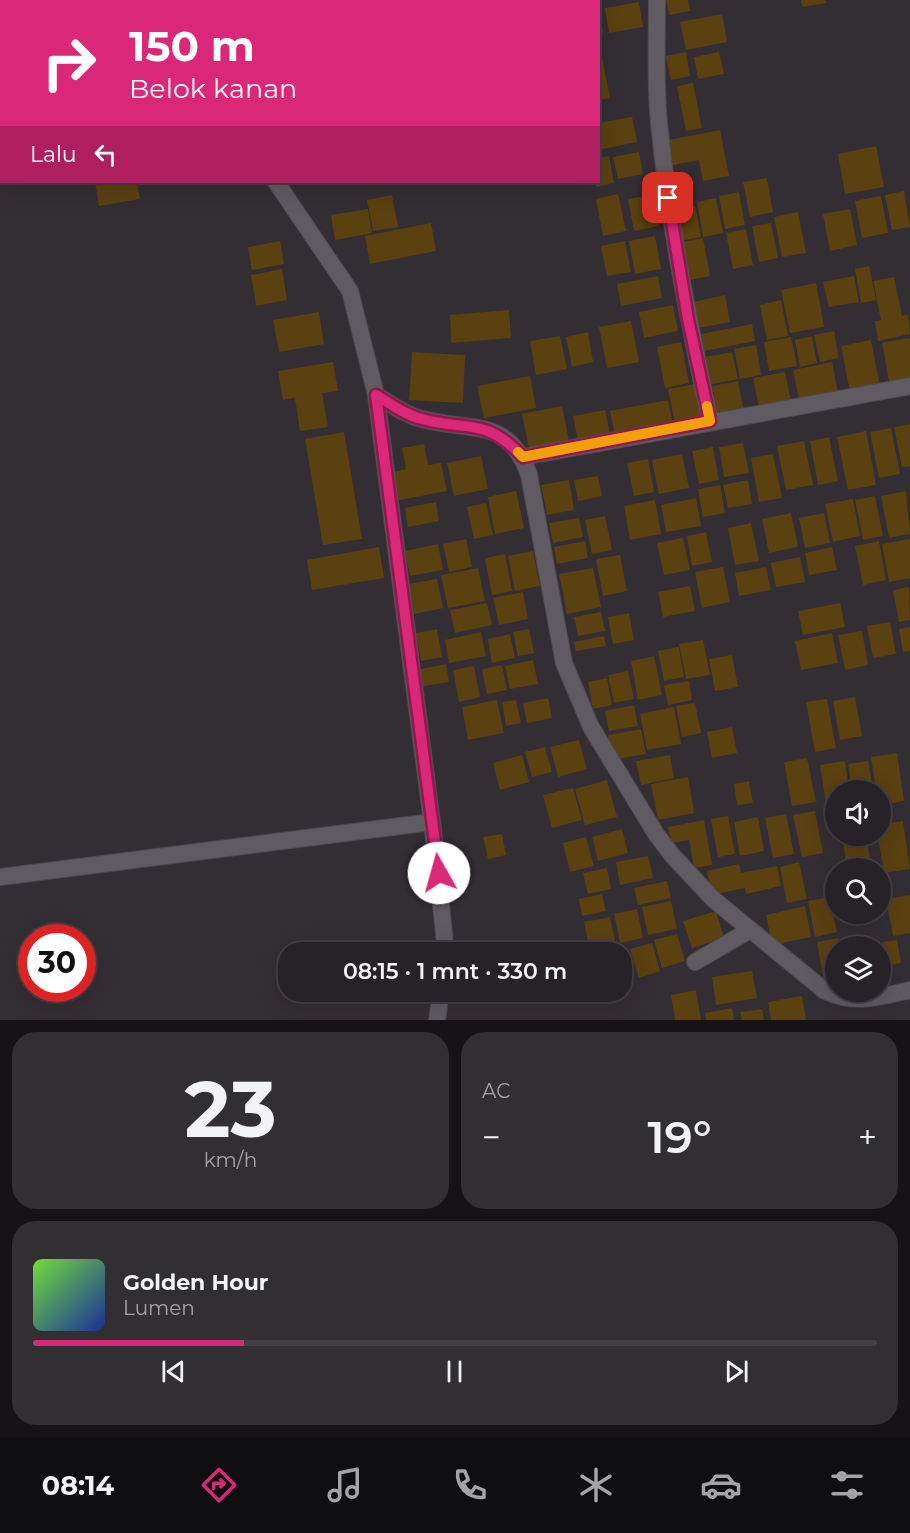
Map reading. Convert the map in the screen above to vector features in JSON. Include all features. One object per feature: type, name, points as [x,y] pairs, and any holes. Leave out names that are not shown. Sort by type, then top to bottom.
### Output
[{"type":"street","points":[[657,0],[657,108],[667,191],[688,319],[710,421]]},
{"type":"street","points":[[277,183],[350,291],[376,395],[432,821],[445,942]]},
{"type":"street","points":[[523,457],[910,386]]},
{"type":"street","points":[[376,395],[410,416],[483,428],[507,441],[523,457],[530,475],[564,663],[591,727],[656,834],[672,855],[713,899],[825,992],[843,999],[873,998],[910,990]]},
{"type":"street","points":[[0,877],[152,860],[351,831],[421,825],[432,821]]},
{"type":"street","points":[[695,962],[750,930]]},
{"type":"street","points":[[436,1020],[439,1002]]},
{"type":"building","points":[[666,0],[688,0],[690,11],[669,15]]},
{"type":"building","points":[[801,0],[825,0],[826,3],[802,7]]},
{"type":"building","points":[[639,2],[643,27],[609,33],[605,8]]},
{"type":"building","points":[[600,11],[603,33],[600,34]]},
{"type":"building","points":[[722,14],[727,42],[686,50],[680,22]]},
{"type":"building","points":[[600,48],[610,98],[600,100]]},
{"type":"building","points":[[686,52],[690,76],[671,80],[666,56]]},
{"type":"building","points":[[719,52],[724,74],[698,79],[694,57]]},
{"type":"building","points":[[693,83],[702,128],[686,131],[677,86]]},
{"type":"building","points":[[632,117],[637,142],[602,149],[600,123]]},
{"type":"building","points":[[720,130],[729,176],[703,181],[699,160],[668,166],[663,141]]},
{"type":"building","points":[[876,146],[884,187],[845,194],[838,154]]},
{"type":"building","points":[[639,152],[643,174],[618,179],[613,157]]},
{"type":"building","points":[[609,156],[614,183],[596,187],[596,183],[600,183],[600,158]]},
{"type":"building","points":[[767,178],[773,212],[750,217],[743,182]]},
{"type":"building","points":[[95,183],[137,183],[140,199],[99,206]]},
{"type":"building","points":[[904,191],[910,227],[892,230],[885,195]]},
{"type":"building","points":[[739,192],[745,225],[725,229],[719,196]]},
{"type":"building","points":[[618,194],[626,231],[603,236],[596,199]]},
{"type":"building","points":[[392,195],[398,227],[373,231],[367,200]]},
{"type":"building","points":[[652,195],[659,226],[634,231],[628,199]]},
{"type":"building","points":[[881,196],[888,233],[862,238],[855,201]]},
{"type":"building","points":[[716,198],[723,233],[703,237],[697,202]]},
{"type":"building","points":[[695,206],[701,237],[680,241],[674,210]]},
{"type":"building","points":[[368,209],[372,233],[335,240],[331,215]]},
{"type":"building","points":[[850,209],[857,245],[830,251],[823,214]]},
{"type":"building","points":[[798,212],[806,253],[782,257],[774,217]]},
{"type":"building","points":[[431,223],[436,251],[370,264],[365,236]]},
{"type":"building","points":[[771,223],[778,258],[759,262],[752,226]]},
{"type":"building","points":[[746,229],[753,265],[733,269],[726,233]]},
{"type":"building","points":[[655,236],[661,269],[635,274],[629,241]]},
{"type":"building","points":[[703,238],[710,276],[685,281],[678,243]]},
{"type":"building","points":[[280,241],[284,264],[252,270],[248,247]]},
{"type":"building","points":[[625,241],[631,272],[607,276],[601,246]]},
{"type":"building","points":[[869,266],[876,300],[861,303],[855,269]]},
{"type":"building","points":[[282,269],[287,300],[256,306],[251,275]]},
{"type":"building","points":[[658,276],[662,298],[621,306],[617,284]]},
{"type":"building","points":[[854,276],[859,302],[829,307],[823,282]]},
{"type":"building","points":[[894,277],[902,316],[908,314],[910,334],[878,341],[875,321],[881,320],[873,281]]},
{"type":"building","points":[[816,283],[824,327],[790,333],[781,290]]},
{"type":"building","points":[[725,295],[730,322],[693,329],[688,303]]},
{"type":"building","points":[[781,300],[788,336],[767,340],[760,305]]},
{"type":"building","points":[[673,305],[678,331],[644,338],[639,312]]},
{"type":"building","points":[[509,310],[511,338],[451,343],[450,315]]},
{"type":"building","points":[[319,312],[324,344],[279,352],[273,320]]},
{"type":"building","points":[[631,321],[639,362],[607,368],[599,327]]},
{"type":"building","points":[[752,324],[755,341],[704,351],[701,334]]},
{"type":"building","points":[[834,331],[839,358],[820,362],[814,335]]},
{"type":"building","points":[[588,332],[593,362],[572,367],[566,337]]},
{"type":"building","points":[[560,336],[567,369],[536,375],[530,341]]},
{"type":"building","points":[[812,336],[817,363],[800,367],[795,340]]},
{"type":"building","points":[[791,337],[797,366],[769,371],[764,342]]},
{"type":"building","points":[[910,338],[910,384],[890,387],[882,343]]},
{"type":"building","points":[[871,340],[880,386],[850,392],[841,346]]},
{"type":"building","points":[[681,342],[689,383],[665,388],[657,347]]},
{"type":"building","points":[[756,345],[761,375],[740,379],[734,349]]},
{"type":"building","points":[[412,352],[465,355],[463,403],[409,400]]},
{"type":"building","points":[[732,352],[738,379],[703,386],[698,358]]},
{"type":"building","points":[[333,362],[338,391],[322,393],[328,427],[300,431],[295,398],[283,400],[278,371]]},
{"type":"building","points":[[832,362],[839,397],[800,405],[793,370]]},
{"type":"building","points":[[785,372],[791,402],[759,408],[753,378]]},
{"type":"building","points":[[530,376],[536,408],[484,418],[477,386]]},
{"type":"building","points":[[738,381],[744,412],[718,417],[712,386]]},
{"type":"building","points":[[696,384],[702,419],[675,424],[668,389]]},
{"type":"building","points":[[668,400],[673,425],[615,436],[610,411]]},
{"type":"building","points":[[562,406],[569,441],[529,449],[522,414]]},
{"type":"building","points":[[605,410],[611,439],[579,445],[573,416]]},
{"type":"building","points":[[910,424],[910,466],[902,467],[894,427]]},
{"type":"building","points":[[891,428],[900,474],[879,478],[870,432]]},
{"type":"building","points":[[866,431],[876,485],[848,490],[837,437]]},
{"type":"building","points":[[344,432],[362,539],[323,545],[305,439]]},
{"type":"building","points":[[829,437],[838,481],[818,485],[810,441]]},
{"type":"building","points":[[804,441],[813,485],[786,490],[777,446]]},
{"type":"building","points":[[743,443],[749,473],[724,477],[719,447]]},
{"type":"building","points":[[424,444],[428,465],[441,463],[447,491],[395,501],[389,473],[406,469],[402,448]]},
{"type":"building","points":[[713,447],[719,480],[699,484],[692,451]]},
{"type":"building","points":[[682,454],[689,488],[659,494],[652,460]]},
{"type":"building","points":[[773,454],[782,498],[759,502],[751,458]]},
{"type":"building","points":[[481,456],[488,489],[454,496],[447,463]]},
{"type":"building","points":[[648,459],[654,492],[634,496],[627,463]]},
{"type":"building","points":[[598,476],[602,496],[578,501],[574,480]]},
{"type":"building","points":[[569,480],[574,510],[547,515],[541,485]]},
{"type":"building","points":[[748,480],[752,504],[728,508],[723,485]]},
{"type":"building","points":[[720,485],[725,513],[703,517],[698,489]]},
{"type":"building","points":[[516,491],[524,528],[495,534],[488,497]]},
{"type":"building","points":[[906,491],[910,534],[889,538],[881,496]]},
{"type":"building","points":[[875,496],[883,536],[863,540],[855,500]]},
{"type":"building","points":[[696,498],[701,526],[666,532],[661,505]]},
{"type":"building","points":[[853,499],[860,536],[833,542],[825,504]]},
{"type":"building","points":[[655,500],[661,534],[630,540],[624,506]]},
{"type":"building","points":[[436,502],[439,521],[408,527],[405,508]]},
{"type":"building","points":[[486,503],[493,535],[474,539],[467,507]]},
{"type":"building","points":[[791,513],[798,547],[769,553],[762,519]]},
{"type":"building","points":[[824,513],[830,543],[805,548],[799,518]]},
{"type":"building","points":[[605,516],[612,550],[592,554],[585,520]]},
{"type":"building","points":[[579,518],[583,537],[553,543],[549,523]]},
{"type":"building","points":[[751,523],[759,561],[735,565],[728,528]]},
{"type":"building","points":[[706,532],[712,562],[692,566],[687,536]]},
{"type":"building","points":[[683,538],[690,570],[664,575],[657,543]]},
{"type":"building","points":[[466,539],[472,567],[449,572],[443,544]]},
{"type":"building","points":[[910,539],[910,578],[889,582],[882,544]]},
{"type":"building","points":[[585,541],[588,558],[557,564],[554,547]]},
{"type":"building","points":[[879,541],[886,580],[863,585],[855,546]]},
{"type":"building","points":[[438,544],[443,570],[410,576],[405,551]]},
{"type":"building","points":[[379,547],[384,578],[312,590],[307,560]]},
{"type":"building","points":[[832,547],[837,570],[809,575],[805,553]]},
{"type":"building","points":[[533,551],[540,586],[515,591],[508,556]]},
{"type":"building","points":[[505,554],[512,591],[492,595],[485,558]]},
{"type":"building","points":[[620,555],[627,591],[603,596],[596,559]]},
{"type":"building","points":[[800,557],[805,582],[776,587],[771,563]]},
{"type":"building","points":[[723,567],[730,602],[702,608],[695,572]]},
{"type":"building","points":[[766,567],[771,590],[739,596],[735,573]]},
{"type":"building","points":[[478,568],[485,601],[448,608],[441,575]]},
{"type":"building","points":[[593,568],[601,607],[567,614],[559,574]]},
{"type":"building","points":[[437,579],[443,608],[409,615],[403,585]]},
{"type":"building","points":[[690,586],[695,611],[663,617],[658,592]]},
{"type":"building","points":[[909,587],[910,620],[899,622],[893,590]]},
{"type":"building","points":[[523,592],[528,619],[499,625],[493,598]]},
{"type":"building","points":[[487,603],[492,625],[455,633],[450,610]]},
{"type":"building","points":[[840,603],[845,627],[803,635],[798,611]]},
{"type":"building","points":[[601,612],[605,631],[578,636],[574,617]]},
{"type":"building","points":[[629,613],[634,640],[613,644],[608,617]]},
{"type":"building","points":[[890,622],[896,654],[873,658],[867,626]]},
{"type":"building","points":[[910,627],[910,651],[903,652],[899,629]]},
{"type":"building","points":[[437,629],[442,657],[421,661],[416,633]]},
{"type":"building","points":[[529,629],[534,653],[518,656],[513,632]]},
{"type":"building","points":[[862,631],[868,665],[845,670],[838,635]]},
{"type":"building","points":[[481,632],[486,656],[449,663],[445,640]]},
{"type":"building","points":[[832,633],[838,663],[801,670],[795,641]]},
{"type":"building","points":[[510,634],[515,658],[492,663],[488,639]]},
{"type":"building","points":[[604,636],[606,646],[576,651],[574,642]]},
{"type":"building","points":[[703,640],[710,675],[686,679],[679,644]]},
{"type":"building","points":[[679,647],[684,677],[664,681],[658,651]]},
{"type":"building","points":[[732,655],[738,687],[715,691],[709,659]]},
{"type":"building","points":[[654,656],[662,695],[638,700],[631,661]]},
{"type":"building","points":[[533,660],[538,684],[510,689],[505,666]]},
{"type":"building","points":[[446,664],[449,682],[419,687],[416,670]]},
{"type":"building","points":[[502,665],[507,690],[487,694],[482,669]]},
{"type":"building","points":[[474,666],[480,697],[459,702],[453,670]]},
{"type":"building","points":[[628,671],[634,699],[614,703],[608,675]]},
{"type":"building","points":[[607,678],[612,705],[593,709],[588,682]]},
{"type":"building","points":[[689,681],[692,700],[668,705],[664,685]]},
{"type":"building","points":[[855,697],[862,736],[840,740],[833,701]]},
{"type":"building","points":[[548,698],[552,718],[527,723],[523,703]]},
{"type":"building","points":[[827,699],[836,748],[815,752],[806,702]]},
{"type":"building","points":[[497,700],[504,733],[468,740],[462,707]]},
{"type":"building","points":[[516,700],[521,723],[506,726],[502,702]]},
{"type":"building","points":[[695,703],[701,733],[682,737],[676,706]]},
{"type":"building","points":[[634,705],[638,726],[609,731],[605,711]]},
{"type":"building","points":[[674,707],[681,744],[647,750],[640,714]]},
{"type":"building","points":[[732,727],[737,753],[712,758],[707,732]]},
{"type":"building","points":[[641,729],[646,754],[612,760],[608,735]]},
{"type":"building","points":[[579,740],[587,769],[558,777],[550,747]]},
{"type":"building","points":[[545,747],[552,772],[532,777],[525,752]]},
{"type":"building","points":[[897,753],[904,801],[891,803],[891,780],[874,780],[871,757]]},
{"type":"building","points":[[522,755],[529,782],[500,790],[493,763]]},
{"type":"building","points":[[670,755],[674,778],[641,785],[636,761]]},
{"type":"building","points":[[807,758],[816,802],[792,806],[784,762]]},
{"type":"building","points":[[845,761],[848,780],[825,780],[825,797],[820,765]]},
{"type":"building","points":[[868,761],[871,780],[850,780],[848,764]]},
{"type":"building","points":[[688,777],[694,813],[658,820],[651,784]]},
{"type":"building","points":[[607,780],[617,817],[585,825],[575,789]]},
{"type":"building","points":[[749,781],[753,803],[737,805],[734,784]]},
{"type":"building","points":[[573,788],[582,820],[552,828],[543,795]]},
{"type":"building","points":[[815,811],[823,853],[802,857],[793,815]]},
{"type":"building","points":[[786,814],[794,854],[773,858],[765,818]]},
{"type":"building","points":[[728,816],[735,854],[718,857],[711,819]]},
{"type":"building","points":[[758,817],[764,851],[740,856],[734,822]]},
{"type":"building","points":[[704,820],[712,865],[694,868],[689,840],[672,843],[668,827]]},
{"type":"building","points":[[903,821],[910,869],[891,872],[891,858],[882,858],[880,846],[891,846],[891,823]]},
{"type":"building","points":[[622,829],[628,853],[598,861],[592,837]]},
{"type":"building","points":[[502,834],[506,855],[488,859],[483,837]]},
{"type":"building","points":[[586,837],[594,866],[570,872],[563,843]]},
{"type":"building","points":[[843,846],[868,846],[870,858],[845,858]]},
{"type":"building","points":[[648,856],[653,878],[620,885],[616,862]]},
{"type":"building","points":[[799,862],[807,899],[787,903],[780,867]]},
{"type":"building","points":[[739,864],[741,873],[777,866],[781,886],[746,894],[745,888],[712,895],[707,871]]},
{"type":"building","points":[[607,868],[611,889],[588,894],[583,873]]},
{"type":"building","points":[[667,881],[671,898],[638,905],[634,888]]},
{"type":"building","points":[[602,894],[606,911],[582,916],[579,899]]},
{"type":"building","points":[[910,895],[910,933],[893,936],[891,898]]},
{"type":"building","points":[[825,898],[825,924],[835,924],[837,932],[815,937],[808,901]]},
{"type":"building","points":[[671,901],[677,929],[648,935],[642,907]]},
{"type":"building","points":[[805,906],[811,937],[772,945],[766,915]]},
{"type":"building","points":[[637,909],[643,938],[620,942],[614,914]]},
{"type":"building","points":[[716,911],[724,938],[692,948],[683,921]]},
{"type":"building","points":[[610,917],[615,942],[588,942],[584,922]]},
{"type":"building","points":[[677,934],[685,961],[662,968],[654,940]]},
{"type":"building","points":[[897,940],[901,963],[891,965],[891,941]]},
{"type":"building","points":[[825,941],[825,987],[817,942]]},
{"type":"building","points":[[652,943],[660,971],[639,978],[632,948]]},
{"type":"building","points":[[752,971],[757,998],[716,1005],[712,977]]},
{"type":"building","points":[[696,990],[701,1020],[675,1020],[671,995]]},
{"type":"building","points":[[802,996],[806,1020],[771,1020],[768,1002]]},
{"type":"building","points":[[732,1008],[734,1020],[706,1020],[705,1013]]},
{"type":"building","points":[[762,1009],[764,1020],[742,1020],[740,1012]]},
{"type":"slow traffic","points":[[518,452],[523,457],[710,421],[707,406]]},
{"type":"route","points":[[439,873],[432,806],[400,592],[376,395],[410,416],[483,428],[507,441],[523,457],[710,421],[688,319],[668,198]]}]
